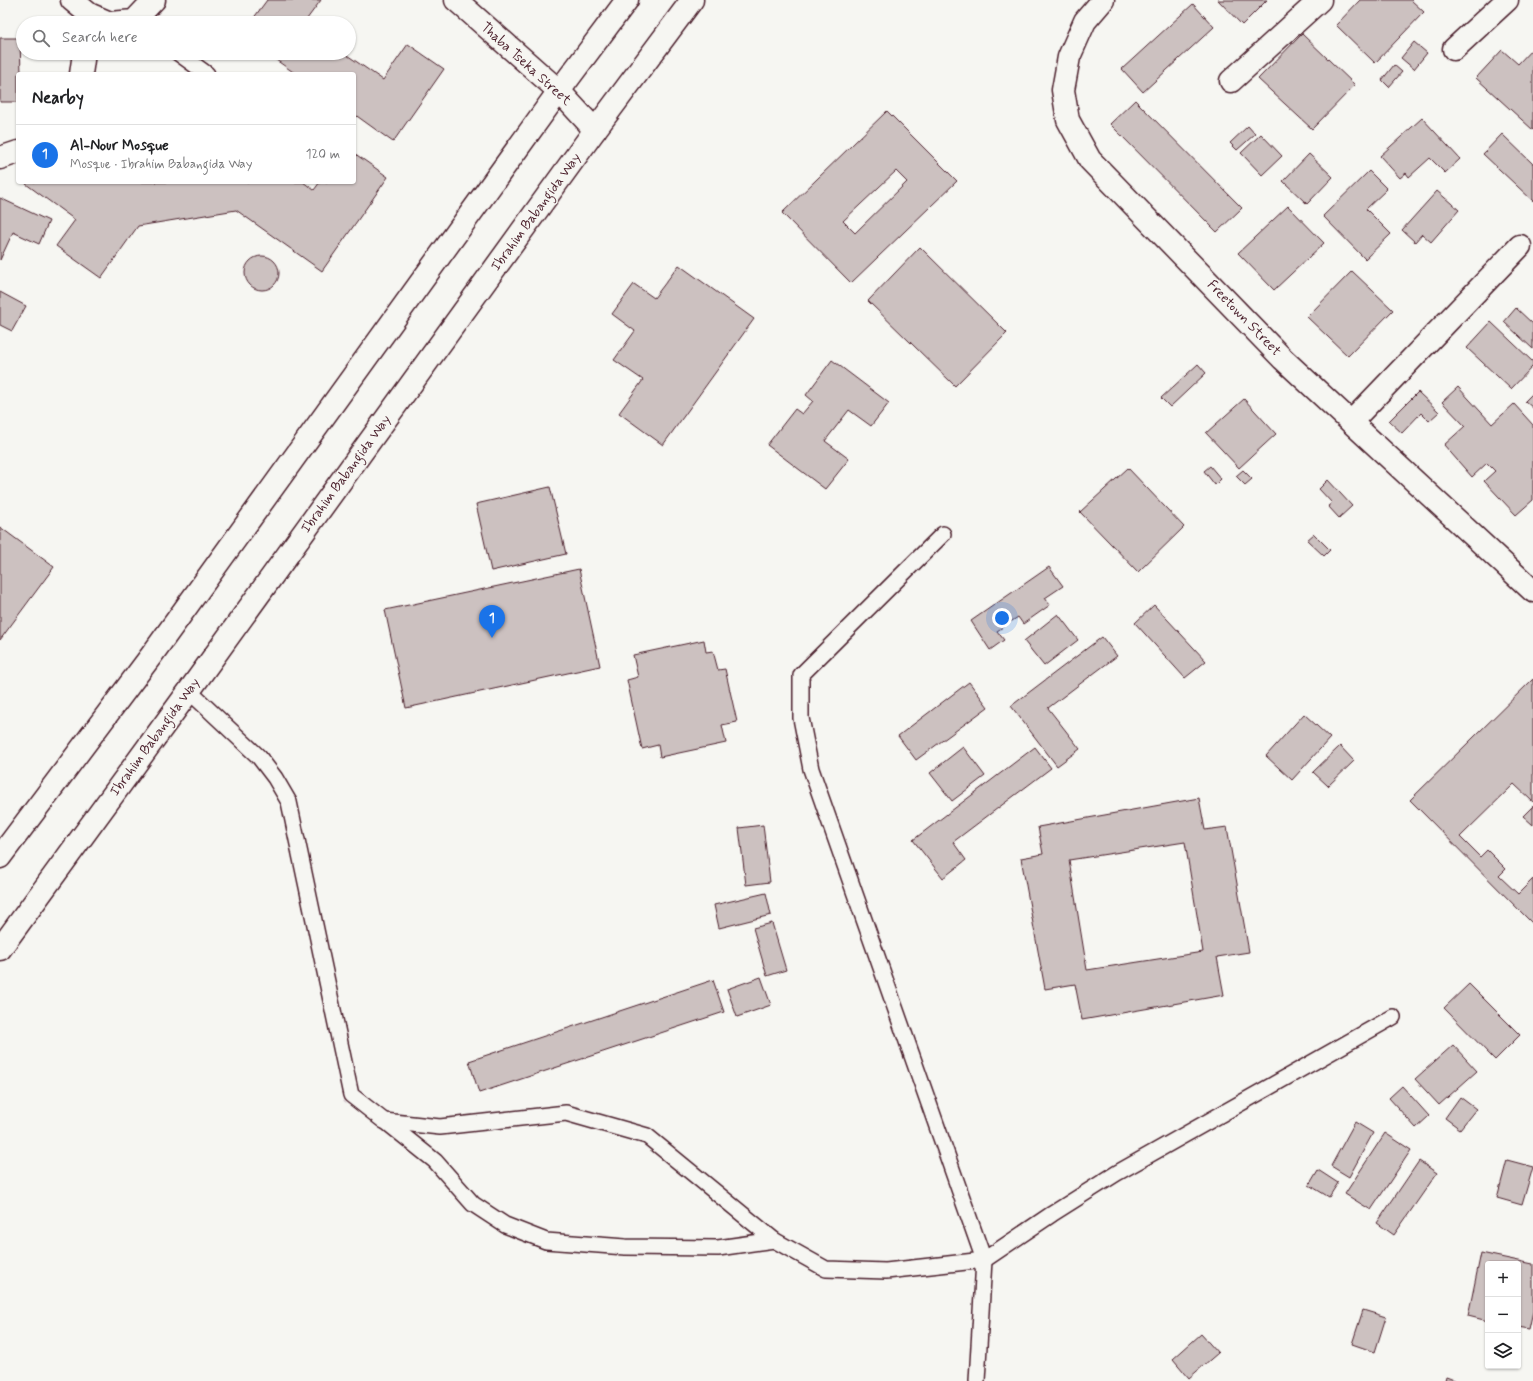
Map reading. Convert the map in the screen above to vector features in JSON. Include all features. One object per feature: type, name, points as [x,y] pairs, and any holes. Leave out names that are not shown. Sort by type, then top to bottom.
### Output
[{"type":"main road","points":[[72,0],[85,16]]},
{"type":"main road","points":[[141,16],[154,0]]},
{"type":"main road","name":"Thaba Tseka Street","points":[[456,0],[559,91],[595,130]]},
{"type":"main road","points":[[0,857],[155,649],[559,91],[627,0]]},
{"type":"main road","name":"Ibrahim Babangida Way","points":[[0,949],[189,691],[595,130],[692,0]]},
{"type":"main road","name":"Freetown Street","points":[[1103,0],[1085,21],[1069,57],[1064,90],[1068,120],[1090,160],[1283,359],[1533,591]]},
{"type":"main road","points":[[1231,81],[1320,0]]},
{"type":"main road","points":[[1454,49],[1507,0]]},
{"type":"main road","points":[[81,72],[83,60]]},
{"type":"main road","points":[[0,158],[16,153]]},
{"type":"main road","points":[[1351,422],[1520,246]]},
{"type":"lane","points":[[188,60],[204,72]]},
{"type":"lane","points":[[943,534],[801,675],[801,718],[811,769],[984,1260],[977,1381]]},
{"type":"lane","points":[[189,691],[260,757],[275,778],[289,802],[351,1095],[435,1161],[473,1204],[505,1225],[546,1241],[625,1247],[718,1248],[774,1240]]},
{"type":"lane","points":[[384,1121],[440,1128],[566,1113],[647,1136],[774,1240],[826,1269],[886,1271],[984,1260],[1052,1214],[1117,1173],[1393,1017]]},
{"type":"building","points":[[267,0],[321,0],[309,16],[255,16]]},
{"type":"building","points":[[1218,0],[1267,0],[1242,25]]},
{"type":"building","points":[[1360,0],[1411,0],[1424,12],[1375,63],[1336,25]]},
{"type":"building","points":[[1193,4],[1214,27],[1143,92],[1122,69]]},
{"type":"building","points":[[1302,34],[1355,85],[1312,129],[1258,79]]},
{"type":"building","points":[[0,38],[16,38],[16,60],[21,60],[21,72],[16,72],[16,102],[0,102]]},
{"type":"building","points":[[1414,42],[1427,53],[1414,69],[1401,58]]},
{"type":"building","points":[[408,44],[444,69],[393,142],[356,115],[356,72],[293,72],[276,60],[354,60],[383,80]]},
{"type":"building","points":[[1533,48],[1533,130],[1476,78],[1502,50],[1518,64]]},
{"type":"building","points":[[1394,65],[1402,72],[1389,87],[1382,80]]},
{"type":"building","points":[[1135,100],[1242,208],[1217,232],[1110,124]]},
{"type":"building","points":[[887,111],[957,181],[851,283],[782,213]],"holes":[[[896,171],[907,182],[855,233],[843,221]]]},
{"type":"building","points":[[1422,118],[1460,159],[1445,173],[1430,158],[1409,177],[1406,173],[1400,178],[1380,156]]},
{"type":"building","points":[[1248,126],[1255,134],[1237,150],[1230,143]]},
{"type":"building","points":[[1261,134],[1282,156],[1262,175],[1241,153]]},
{"type":"building","points":[[1502,134],[1533,164],[1533,201],[1483,154]]},
{"type":"building","points":[[356,154],[388,177],[322,271],[236,210],[138,226],[101,278],[56,246],[75,220],[26,184],[306,184],[314,190],[318,184],[356,184]]},
{"type":"building","points":[[1309,154],[1333,177],[1307,204],[1283,181]]},
{"type":"building","points":[[1369,171],[1387,189],[1366,209],[1391,234],[1365,259],[1323,216]]},
{"type":"building","points":[[1437,191],[1459,210],[1431,242],[1422,234],[1415,242],[1402,230]]},
{"type":"building","points":[[0,198],[49,221],[39,244],[13,232],[0,260]]},
{"type":"building","points":[[1288,206],[1324,243],[1274,290],[1238,253]]},
{"type":"building","points":[[920,247],[1007,333],[955,386],[868,301]]},
{"type":"building","points":[[265,256],[274,261],[278,266],[278,280],[274,285],[269,289],[259,290],[255,289],[246,280],[245,270],[246,266],[255,257]]},
{"type":"building","points":[[679,265],[754,319],[663,445],[619,413],[643,380],[614,360],[635,331],[612,314],[634,284],[654,298]]},
{"type":"building","points":[[1352,271],[1393,310],[1348,356],[1307,317]]},
{"type":"building","points":[[0,292],[26,306],[12,331],[0,325]]},
{"type":"building","points":[[1516,308],[1533,324],[1533,349],[1504,322]]},
{"type":"building","points":[[1491,322],[1533,362],[1533,366],[1511,389],[1467,348]]},
{"type":"building","points":[[832,360],[889,403],[871,426],[849,410],[825,441],[849,459],[825,489],[767,445],[795,409],[802,414],[813,401],[806,395]]},
{"type":"building","points":[[1198,364],[1206,373],[1170,407],[1161,398]]},
{"type":"building","points":[[1458,387],[1492,424],[1514,404],[1533,425],[1533,500],[1516,515],[1484,481],[1495,471],[1487,463],[1472,477],[1444,445],[1465,426],[1442,402]]},
{"type":"building","points":[[1418,392],[1439,412],[1429,421],[1421,413],[1402,433],[1389,421]]},
{"type":"building","points":[[1533,393],[1533,408],[1525,401]]},
{"type":"building","points":[[1244,399],[1276,434],[1239,468],[1206,433]]},
{"type":"building","points":[[1210,466],[1221,479],[1215,485],[1204,471]]},
{"type":"building","points":[[1128,468],[1184,527],[1138,572],[1080,512]]},
{"type":"building","points":[[1243,470],[1252,479],[1245,485],[1236,476]]},
{"type":"building","points":[[1328,480],[1352,506],[1339,518],[1328,506],[1332,503],[1319,489]]},
{"type":"building","points":[[550,487],[566,554],[491,571],[476,504]]},
{"type":"building","points":[[0,527],[54,567],[0,640]]},
{"type":"building","points":[[1314,534],[1330,550],[1324,556],[1307,540]]},
{"type":"building","points":[[1049,567],[1063,586],[1045,598],[1050,605],[1023,624],[1018,617],[997,631],[1004,640],[990,650],[971,621]]},
{"type":"building","points":[[579,569],[600,666],[406,708],[385,610]]},
{"type":"building","points":[[1154,605],[1206,661],[1185,678],[1135,623]]},
{"type":"building","points":[[1058,614],[1078,640],[1044,666],[1024,641]]},
{"type":"building","points":[[1102,637],[1117,656],[1048,708],[1080,749],[1057,766],[1011,706]]},
{"type":"building","points":[[704,640],[706,652],[713,651],[718,670],[725,669],[737,722],[722,725],[726,743],[660,757],[658,745],[642,749],[627,680],[638,677],[633,655]]},
{"type":"building","points":[[1533,679],[1533,802],[1514,784],[1460,837],[1480,857],[1487,850],[1506,869],[1499,876],[1518,894],[1533,879],[1533,924],[1410,800]]},
{"type":"building","points":[[969,682],[988,707],[916,760],[898,736]]},
{"type":"building","points":[[1304,714],[1330,738],[1292,780],[1266,756]]},
{"type":"building","points":[[1340,746],[1354,761],[1328,786],[1313,772]]},
{"type":"building","points":[[963,747],[985,776],[952,801],[930,773]]},
{"type":"building","points":[[1035,747],[1051,768],[953,842],[966,860],[943,878],[913,840]]},
{"type":"building","points":[[1199,798],[1205,830],[1227,827],[1249,952],[1217,957],[1224,995],[1082,1020],[1075,984],[1045,989],[1021,858],[1043,854],[1038,827]],"holes":[[[1185,842],[1203,952],[1087,970],[1069,860]]]},
{"type":"building","points":[[1533,806],[1533,825],[1523,816]]},
{"type":"building","points":[[763,825],[770,882],[746,885],[739,828]]},
{"type":"building","points":[[766,893],[771,915],[719,928],[714,905]]},
{"type":"building","points":[[772,923],[786,970],[767,976],[753,928]]},
{"type":"building","points":[[761,977],[771,1005],[737,1017],[727,989]]},
{"type":"building","points":[[713,980],[724,1012],[479,1093],[469,1061]]},
{"type":"building","points":[[1469,984],[1520,1035],[1495,1060],[1444,1008]]},
{"type":"building","points":[[1453,1045],[1477,1071],[1439,1105],[1415,1079]]},
{"type":"building","points":[[1402,1086],[1429,1116],[1416,1128],[1389,1098]]},
{"type":"building","points":[[1460,1097],[1476,1109],[1460,1129],[1445,1118]]},
{"type":"building","points":[[1355,1122],[1373,1133],[1349,1177],[1331,1166]]},
{"type":"building","points":[[1385,1133],[1411,1150],[1371,1210],[1345,1194]]},
{"type":"building","points":[[1507,1160],[1533,1167],[1522,1205],[1497,1198]]},
{"type":"building","points":[[1419,1161],[1437,1173],[1394,1235],[1377,1223]]},
{"type":"building","points":[[1318,1170],[1338,1183],[1329,1197],[1309,1185]]},
{"type":"building","points":[[1481,1253],[1519,1261],[1485,1261],[1485,1320],[1468,1316]]},
{"type":"building","points":[[1521,1261],[1533,1264],[1533,1311],[1529,1329],[1521,1328]]},
{"type":"building","points":[[1363,1310],[1386,1317],[1375,1352],[1352,1344]]},
{"type":"building","points":[[1201,1334],[1218,1353],[1189,1378],[1173,1359]]},
{"type":"building","points":[[1446,1377],[1457,1381],[1445,1381]]},
{"type":"place","name":"Al-Nour Mosque","points":[[492,638]]}]
